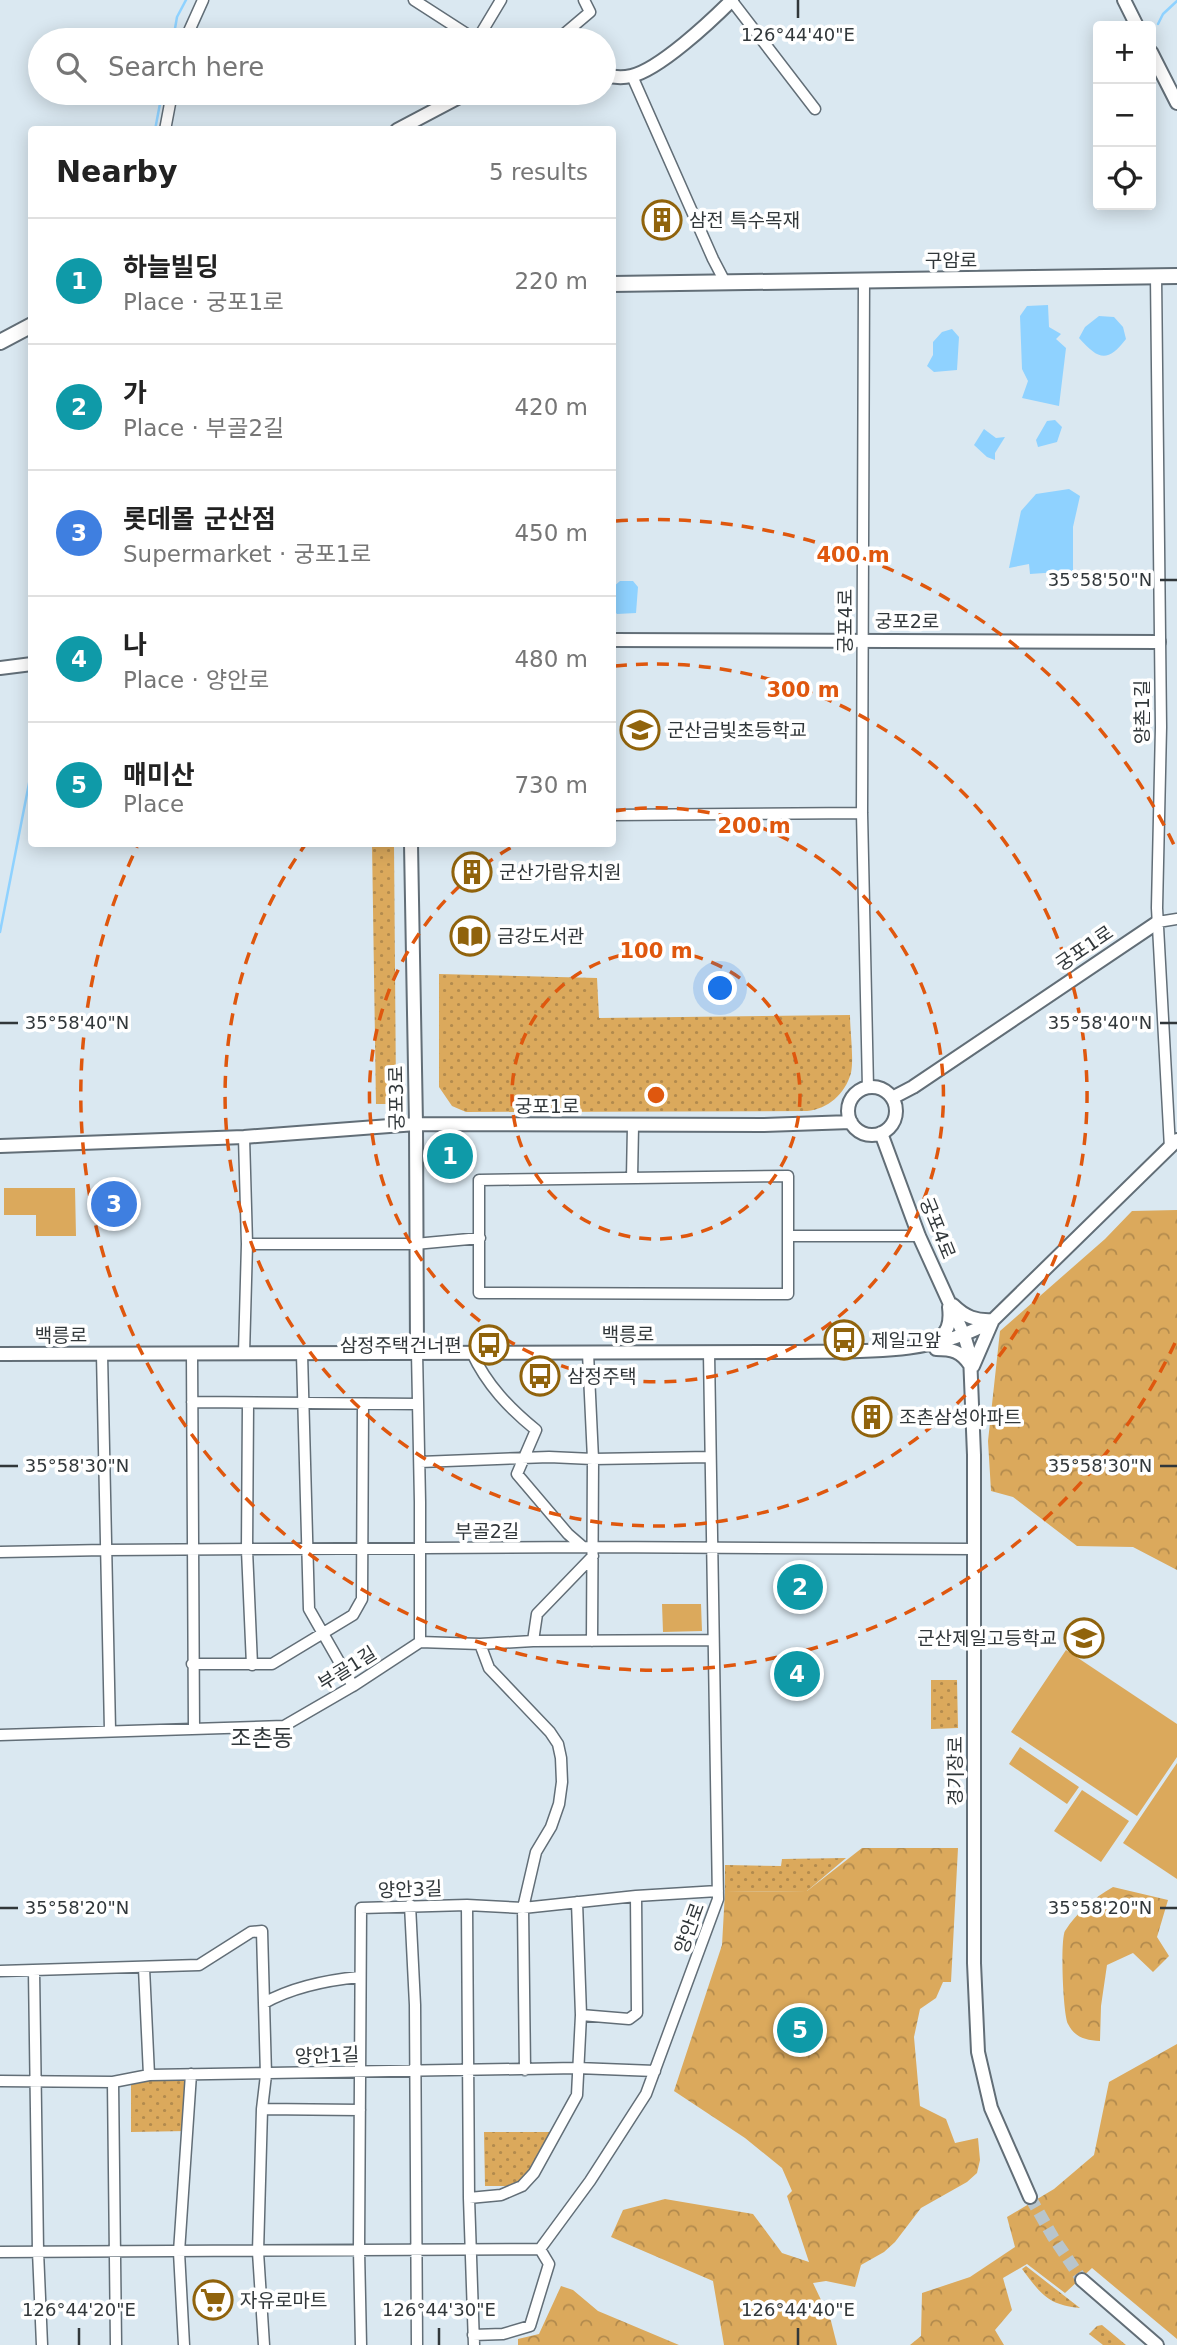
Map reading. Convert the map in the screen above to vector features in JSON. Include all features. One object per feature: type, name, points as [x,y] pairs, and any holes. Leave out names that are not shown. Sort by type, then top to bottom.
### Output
[{"type":"main road","name":"구암로","points":[[616,284],[1177,276]]},
{"type":"main road","points":[[0,342],[28,327]]},
{"type":"street","points":[[190,28],[203,0]]},
{"type":"street","points":[[414,0],[458,28]]},
{"type":"street","points":[[484,28],[500,0]]},
{"type":"street","points":[[571,28],[590,12],[584,0]]},
{"type":"street","points":[[616,75],[632,76],[660,61],[732,0],[815,109]]},
{"type":"street","points":[[1124,0],[1134,21]]},
{"type":"street","points":[[1156,62],[1177,103]]},
{"type":"street","points":[[632,76],[725,282]]},
{"type":"street","points":[[166,126],[170,105]]},
{"type":"street","points":[[405,126],[444,105]]},
{"type":"street","name":"양촌1길","points":[[1156,276],[1161,727],[1158,922],[1173,1144]]},
{"type":"street","name":"궁포4로","points":[[864,279],[862,813],[868,1088]]},
{"type":"street","name":"궁포2로","points":[[616,640],[1159,642]]},
{"type":"street","points":[[0,668],[28,664]]},
{"type":"street","points":[[616,815],[862,813]]},
{"type":"street","name":"궁포3로","points":[[411,847],[417,1352]]},
{"type":"street","points":[[1158,922],[1177,919]]},
{"type":"street","name":"궁포1로","points":[[892,1098],[913,1087],[1158,922]]},
{"type":"street","points":[[868,1088],[882,1090],[892,1098],[895,1118],[887,1130],[867,1135],[855,1128],[849,1115],[851,1100],[855,1094],[868,1088]]},
{"type":"street","name":"궁포1로","points":[[0,1146],[244,1137],[416,1124],[633,1126],[851,1122]]},
{"type":"street","points":[[632,1178],[633,1126]]},
{"type":"street","name":"궁포4로","points":[[881,1133],[919,1236],[964,1335]]},
{"type":"street","points":[[244,1137],[247,1244],[244,1354]]},
{"type":"street","name":"백릉로","points":[[0,1354],[709,1353],[890,1349],[933,1343],[964,1335],[993,1320],[1173,1144]]},
{"type":"street","points":[[788,1176],[788,1236],[788,1294],[480,1293],[479,1180],[788,1176]]},
{"type":"street","points":[[788,1236],[919,1236]]},
{"type":"street","points":[[247,1244],[415,1244],[480,1238]]},
{"type":"street","points":[[948,1300],[962,1314],[971,1318],[993,1320]]},
{"type":"street","points":[[933,1343],[944,1335],[949,1326],[948,1300]]},
{"type":"street","points":[[971,1370],[993,1320]]},
{"type":"street","name":"경기장로","points":[[964,1335],[971,1370],[974,1963],[978,2052],[991,2108],[1030,2197]]},
{"type":"street","points":[[890,1349],[952,1349],[965,1358],[971,1370]]},
{"type":"street","points":[[417,1352],[420,1642],[481,1644],[712,1640]]},
{"type":"street","points":[[192,1353],[194,1729]]},
{"type":"street","points":[[472,1353],[509,1408],[536,1430],[517,1474],[568,1534],[589,1550]]},
{"type":"street","points":[[588,1353],[593,1459],[589,1550],[592,1641]]},
{"type":"street","name":"양안로","points":[[540,2249],[590,2181],[646,2094],[718,1899],[709,1353]]},
{"type":"street","points":[[102,1354],[110,1730]]},
{"type":"street","points":[[302,1354],[309,1609],[353,1686]]},
{"type":"street","points":[[192,1402],[418,1404]]},
{"type":"street","points":[[248,1404],[247,1549],[252,1665]]},
{"type":"street","points":[[192,1664],[272,1664],[353,1615],[362,1599],[363,1404]]},
{"type":"street","points":[[420,1462],[525,1458],[710,1457]]},
{"type":"street","name":"부골2길","points":[[0,1552],[191,1549],[974,1549]]},
{"type":"street","points":[[533,1641],[537,1614],[589,1550]]},
{"type":"street","name":"부골1길","points":[[0,1735],[284,1726],[353,1686],[420,1642]]},
{"type":"street","points":[[481,1644],[489,1668],[550,1732],[558,1744],[561,1758],[559,1804],[551,1827],[536,1852],[523,1908],[525,2070]]},
{"type":"street","name":"양안3길","points":[[359,2250],[361,1909],[410,1905],[523,1908],[636,1896],[718,1891]]},
{"type":"street","points":[[581,2015],[629,2020],[637,2013],[636,1896]]},
{"type":"street","points":[[469,2198],[501,2194],[522,2186],[534,2173],[577,2095],[581,2015],[577,1902]]},
{"type":"street","points":[[410,1905],[415,2005],[417,2345]]},
{"type":"street","points":[[0,2252],[258,2252],[415,2249],[472,2250],[540,2249],[549,2264],[530,2326],[473,2340],[472,2250],[469,2198],[467,1905]]},
{"type":"street","points":[[0,1971],[199,1965],[251,1932],[262,1931],[266,2075],[262,2109],[258,2252],[264,2345]]},
{"type":"street","points":[[144,1968],[149,2075]]},
{"type":"street","points":[[34,1970],[42,2345]]},
{"type":"street","points":[[264,2003],[306,1986],[360,1977]]},
{"type":"street","name":"양안1길","points":[[0,2081],[113,2082],[149,2075],[266,2075],[414,2070],[577,2068],[655,2071]]},
{"type":"street","points":[[184,2345],[179,2252],[191,2074]]},
{"type":"street","points":[[113,2082],[116,2345]]},
{"type":"street","points":[[262,2109],[360,2110]]},
{"type":"street","points":[[359,2250],[361,2345]]},
{"type":"street","points":[[1082,2280],[1157,2345]]},
{"type":"green space","points":[[372,847],[394,847],[396,1093],[388,1104],[376,1104]]},
{"type":"green space","points":[[439,974],[597,978],[599,1018],[850,1015],[851,1073],[845,1088],[835,1099],[815,1110],[807,1111],[466,1112],[452,1106],[439,1087]]},
{"type":"green space","points":[[4,1188],[75,1188],[76,1236],[36,1236],[36,1215],[4,1215]]},
{"type":"green space","points":[[1177,1210],[1177,1570],[1133,1547],[1077,1546],[1013,1497],[991,1491],[988,1441],[1000,1331],[1105,1239],[1132,1211]]},
{"type":"green space","points":[[662,1604],[701,1604],[702,1631],[663,1632]]},
{"type":"green space","points":[[1066,1650],[1177,1724],[1177,1757],[1137,1816],[1011,1732]]},
{"type":"green space","points":[[931,1680],[957,1680],[958,1728],[931,1729]]},
{"type":"green space","points":[[1020,1747],[1079,1787],[1067,1804],[1009,1764]]},
{"type":"green space","points":[[1177,1763],[1177,1879],[1123,1843]]},
{"type":"green space","points":[[1082,1790],[1129,1821],[1101,1862],[1054,1831]]},
{"type":"green space","points":[[862,1848],[958,1848],[951,1982],[943,1982],[936,1998],[920,2009],[914,2037],[920,2106],[946,2119],[955,2143],[978,2138],[980,2160],[977,2173],[967,2182],[921,2208],[895,2242],[884,2252],[861,2265],[855,2287],[826,2281],[813,2283],[831,2321],[837,2345],[724,2345],[713,2281],[611,2237],[623,2210],[665,2199],[753,2214],[782,2253],[809,2262],[787,2196],[792,2191],[782,2168],[745,2138],[674,2091],[722,1945],[725,1892],[807,1891]]},
{"type":"green space","points":[[846,1858],[807,1891],[725,1892],[725,1865],[781,1866],[782,1859]]},
{"type":"green space","points":[[1113,1887],[1168,1900],[1157,1937],[1169,1956],[1153,1972],[1133,1953],[1107,1965],[1101,2006],[1100,2041],[1095,2041],[1078,2035],[1071,2029],[1066,2018],[1063,1937],[1080,1912]]},
{"type":"green space","points":[[1177,2044],[1177,2339],[1092,2268],[1065,2293],[1027,2264],[1003,2278],[1012,2310],[995,2330],[1004,2345],[910,2345],[921,2336],[922,2293],[970,2277],[1015,2247],[1007,2217],[1054,2189],[1094,2155],[1109,2082]]},
{"type":"green space","points":[[131,2079],[187,2079],[187,2131],[131,2132]]},
{"type":"green space","points":[[484,2132],[553,2132],[527,2174],[513,2186],[485,2186]]},
{"type":"green space","points":[[1026,2266],[1080,2308],[1060,2304],[1046,2297],[1022,2269]]},
{"type":"green space","points":[[561,2286],[573,2290],[598,2311],[679,2345],[518,2345],[518,2339],[539,2334]]},
{"type":"green space","points":[[1102,2325],[1126,2345],[1103,2345],[1089,2334]]},
{"type":"water","points":[[1048,305],[1049,327],[1061,334],[1056,339],[1066,348],[1059,406],[1022,398],[1028,381],[1022,369],[1020,316],[1027,306]]},
{"type":"water","points":[[1099,316],[1114,317],[1123,327],[1126,339],[1113,352],[1102,356],[1092,351],[1079,338],[1085,327]]},
{"type":"water","points":[[952,329],[959,337],[957,370],[934,372],[927,366],[933,355],[933,342],[942,332]]},
{"type":"water","points":[[1055,420],[1062,427],[1057,442],[1038,447],[1036,440],[1047,421]]},
{"type":"water","points":[[984,429],[996,438],[1005,437],[995,453],[995,460],[987,457],[974,445]]},
{"type":"water","points":[[1069,489],[1080,496],[1073,527],[1073,571],[1030,574],[1029,564],[1009,568],[1021,511],[1036,494]]},
{"type":"water","points":[[620,581],[633,581],[638,587],[636,613],[616,613],[616,584]]},
{"type":"waterway","points":[[175,28],[177,17],[186,0]]},
{"type":"waterway","points":[[1158,24],[1163,14],[1177,1]]},
{"type":"waterway","points":[[156,126],[160,105]]},
{"type":"waterway","points":[[0,932],[28,788]]},
{"type":"tunnel","points":[[1030,2197],[1082,2280]]},
{"type":"place","name":"삼전 특수목재","points":[[662,220]]},
{"type":"place","name":"군산금빛초등학교","points":[[640,730]]},
{"type":"place","name":"군산가람유치원","points":[[472,872]]},
{"type":"place","name":"금강도서관","points":[[470,936]]},
{"type":"place","name":"하늘빌딩","points":[[450,1156]]},
{"type":"place","name":"롯데몰 군산점","points":[[114,1204]]},
{"type":"place","name":"제일고앞","points":[[844,1340]]},
{"type":"place","name":"삼정주택건너편","points":[[489,1345]]},
{"type":"place","name":"삼정주택","points":[[540,1376]]},
{"type":"place","name":"조촌삼성아파트","points":[[872,1417]]},
{"type":"place","name":"가","points":[[800,1587]]},
{"type":"place","name":"군산제일고등학교","points":[[1084,1638]]},
{"type":"place","name":"나","points":[[797,1674]]},
{"type":"place","name":"매미산","points":[[800,2030]]},
{"type":"place","name":"자유로마트","points":[[213,2300]]},
{"type":"district","name":"조촌동","points":[[262,1738]]}]
